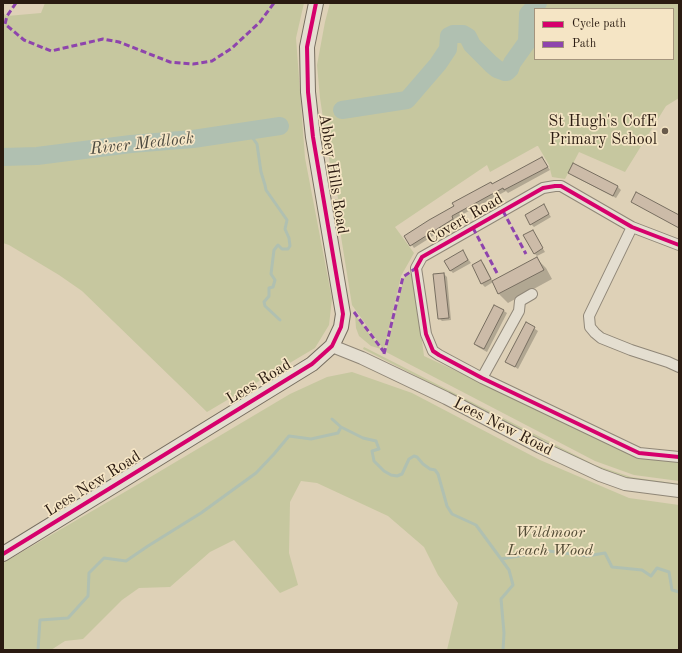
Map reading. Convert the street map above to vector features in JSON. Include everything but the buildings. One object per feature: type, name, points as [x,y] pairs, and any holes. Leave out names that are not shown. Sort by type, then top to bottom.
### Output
[{"type":"main road","name":"Abbey Hills Road","points":[[316,3],[307,47],[308,92],[344,314],[341,327],[332,346]]},
{"type":"main road","name":"Lees Road","points":[[195,435],[312,364],[332,346]]},
{"type":"main road","name":"Lees New Road","points":[[3,554],[195,435]]},
{"type":"street","name":"Covert Road","points":[[679,245],[632,227],[561,186],[554,186],[543,188],[422,257],[416,268],[426,334],[429,344],[439,355],[482,378],[639,453],[679,457]]},
{"type":"street","points":[[632,227],[589,316],[590,327],[601,338],[679,367]]},
{"type":"street","points":[[482,378],[519,311],[520,301],[532,294]]},
{"type":"street","name":"Lees New Road","points":[[332,346],[362,358],[432,391],[540,447],[600,475],[625,484],[679,491]]},
{"type":"green space","points":[[45,3],[304,3],[296,38],[305,158],[332,299],[329,325],[315,348],[207,412],[82,291],[59,275],[9,245],[3,243],[3,13],[7,16],[41,13]]},
{"type":"green space","points":[[330,3],[679,3],[679,98],[666,106],[625,172],[579,152],[565,179],[552,177],[549,165],[537,146],[490,172],[487,165],[395,227],[414,253],[401,276],[384,350],[352,305],[335,199],[338,199],[337,191],[334,191],[320,98],[317,65]]},
{"type":"green space","points":[[413,272],[424,356],[638,456],[679,462],[679,481],[634,475],[595,461],[386,352],[404,278]]},
{"type":"green space","points":[[355,315],[381,349],[371,346],[359,336],[356,328]]},
{"type":"green space","points":[[364,347],[595,465],[631,477],[679,484],[679,486],[631,479],[595,467],[363,349]]},
{"type":"green space","name":"Wildmoor Leach Wood","points":[[352,372],[412,393],[540,460],[629,498],[679,505],[679,650],[447,650],[458,603],[438,575],[424,547],[388,516],[317,483],[301,481],[290,502],[289,553],[298,585],[280,593],[234,540],[210,552],[170,587],[139,588],[122,600],[83,639],[65,641],[51,650],[3,650],[3,563],[290,394],[327,377]]},
{"type":"waterway","name":"River Medlock","points":[[342,110],[407,100],[438,64],[448,49],[449,36],[453,34],[463,34],[468,37],[472,45],[491,64],[497,69],[507,72],[527,42],[528,14],[538,3]]},
{"type":"waterway","name":"River Medlock","points":[[3,157],[37,156],[131,144],[193,139],[280,126]]},
{"type":"waterway","points":[[241,132],[246,138],[252,137],[257,144],[261,172],[266,190],[287,220],[285,229],[289,238],[290,246],[288,249],[282,249],[278,245],[274,250],[271,274],[275,280],[273,287],[269,288],[269,296],[264,302],[265,306],[280,320]]},
{"type":"waterway","points":[[332,419],[341,427],[363,438],[376,441],[379,449],[372,451],[374,461],[384,471],[391,475],[397,476],[402,474],[409,459],[414,456],[430,469],[435,470],[438,474],[447,506],[452,514],[476,525],[501,559],[549,551],[587,556],[605,553],[612,567],[642,570],[651,576],[657,568],[669,572],[672,590],[679,592]]},
{"type":"waterway","points":[[38,650],[40,620],[68,618],[88,596],[89,573],[104,558],[126,561],[201,513],[256,473],[289,436],[311,439],[338,433],[341,427]]},
{"type":"waterway","points":[[501,559],[509,570],[513,585],[501,599],[504,633],[503,650]]},
{"type":"marked path","points":[[16,3],[7,16],[5,24],[24,40],[51,51],[103,39],[119,42],[170,62],[193,64],[212,61],[232,48],[260,22],[274,3]]},
{"type":"marked path","points":[[503,211],[526,254]]},
{"type":"marked path","points":[[473,228],[497,273]]},
{"type":"marked path","points":[[384,354],[403,277],[416,268]]},
{"type":"marked path","points":[[354,312],[384,352]]},
{"type":"cycle path","points":[[3,554],[312,364],[332,346],[341,327],[343,314],[313,137],[308,92],[307,47],[316,3]]},
{"type":"cycle path","points":[[679,245],[632,227],[561,186],[555,186],[543,188],[422,257],[416,268],[426,334],[433,351],[482,378],[639,453],[679,457]]},
{"type":"place","name":"St Hugh's CofE Primary School","points":[[665,131]]}]
